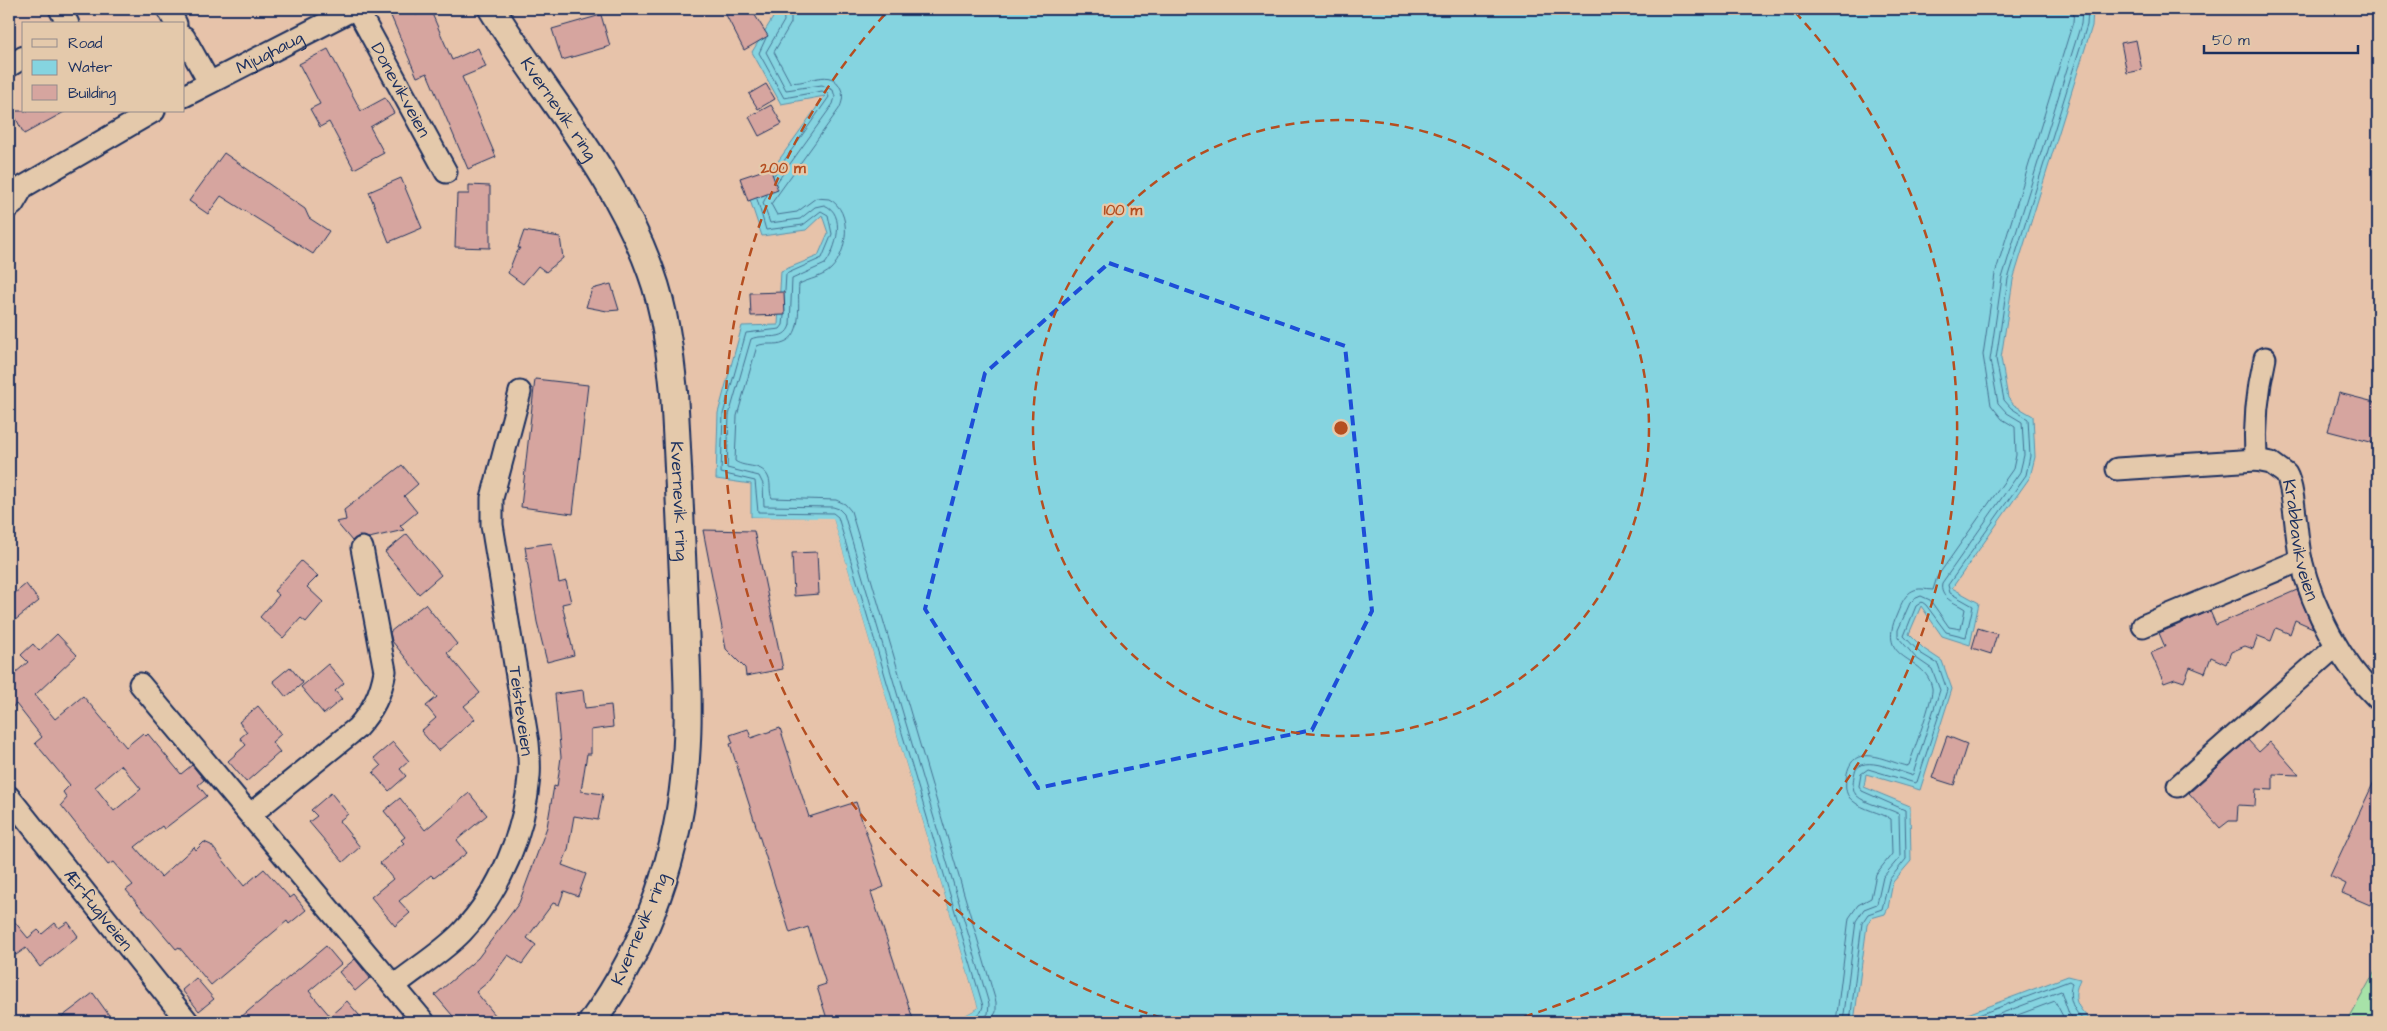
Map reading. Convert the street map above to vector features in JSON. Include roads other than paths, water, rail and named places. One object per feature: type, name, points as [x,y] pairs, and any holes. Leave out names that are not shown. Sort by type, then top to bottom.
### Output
[{"type":"main road","name":"Kvernevik ring","points":[[492,9],[575,131],[627,215],[652,274],[668,346],[674,392],[687,701],[686,758],[682,803],[672,852],[656,901],[635,950],[608,1000],[592,1022]]},
{"type":"street","points":[[60,9],[67,22]]},
{"type":"street","points":[[168,9],[175,22]]},
{"type":"street","name":"Mjughaug","points":[[185,95],[356,9]]},
{"type":"street","name":"Donevikveien","points":[[356,9],[446,172]]},
{"type":"street","points":[[185,40],[209,82]]},
{"type":"street","points":[[9,66],[22,58]]},
{"type":"street","points":[[9,207],[13,204],[16,181],[152,112]]},
{"type":"street","points":[[2256,460],[2254,428],[2258,388],[2265,358]]},
{"type":"street","name":"Teisteveien","points":[[394,986],[462,933],[484,905],[505,866],[522,820],[529,777],[528,743],[492,516],[492,498],[520,392]]},
{"type":"street","name":"Krabbavikveien","points":[[2117,469],[2256,460],[2271,463],[2288,477],[2301,560],[2317,606],[2336,646],[2377,696]]},
{"type":"street","points":[[251,814],[357,728],[372,712],[382,688],[385,672],[362,548]]},
{"type":"street","points":[[2144,626],[2301,560]]},
{"type":"street","points":[[2178,786],[2336,646]]},
{"type":"street","points":[[140,684],[424,1022]]},
{"type":"street","name":"Ærfuglveien","points":[[9,798],[188,1022]]},
{"type":"water","points":[[769,9],[2093,9],[2092,26],[2013,280],[2001,358],[2008,398],[2014,405],[2033,416],[2035,457],[2030,477],[1952,588],[1979,603],[1970,645],[1942,636],[1921,606],[1909,634],[1924,649],[1942,661],[1952,689],[1920,790],[1866,774],[1864,787],[1910,806],[1911,861],[1893,882],[1885,914],[1871,918],[1867,925],[1854,1022],[967,1022],[965,1015],[978,1008],[833,519],[751,517],[751,484],[716,479],[718,413],[742,326],[778,325],[781,271],[818,256],[828,233],[822,215],[806,230],[762,236],[750,200],[825,96],[781,104],[752,52],[774,16]]},
{"type":"water","points":[[2068,976],[2080,979],[2076,992],[2077,1002],[2092,1022],[1953,1022],[1957,1018]]}]
